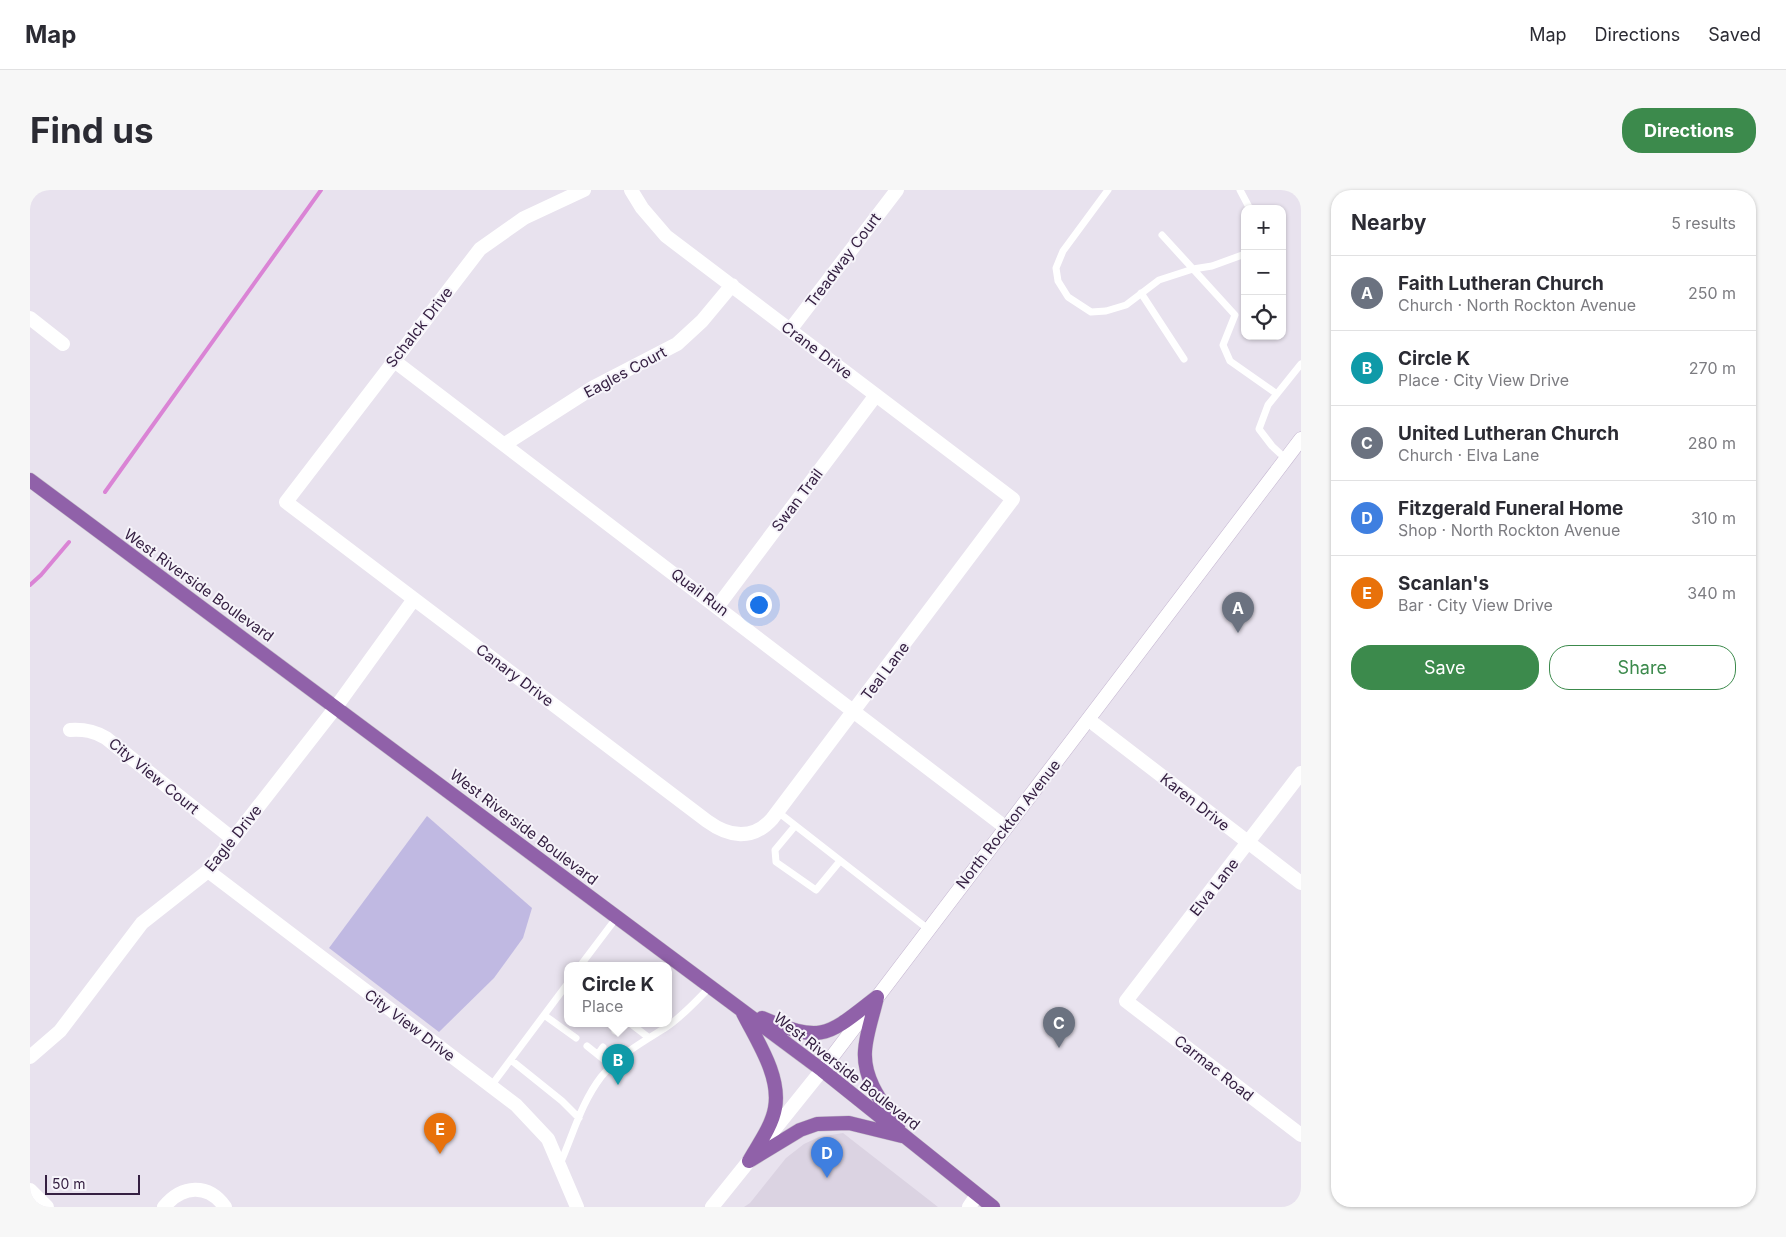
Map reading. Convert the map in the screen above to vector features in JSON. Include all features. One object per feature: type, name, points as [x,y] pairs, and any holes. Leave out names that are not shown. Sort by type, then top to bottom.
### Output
[{"type":"main road","name":"West Riverside Boulevard","points":[[30,480],[822,1070],[993,1207]]},
{"type":"main road","points":[[742,1010],[782,1027],[804,1033],[822,1034],[837,1028],[877,997]]},
{"type":"main road","points":[[877,997],[865,1052],[867,1072],[875,1092],[905,1137]]},
{"type":"main road","points":[[742,1010],[771,1071],[776,1107],[772,1119],[749,1161]]},
{"type":"main road","points":[[749,1161],[800,1130],[817,1124],[849,1124],[905,1137]]},
{"type":"street","name":"Schalck Drive","points":[[286,502],[480,249],[524,218],[584,190]]},
{"type":"street","name":"Crane Drive","points":[[631,190],[642,208],[666,236],[1013,500]]},
{"type":"street","name":"Treadway Court","points":[[790,330],[897,190]]},
{"type":"street","name":"Eagles Court","points":[[505,444],[594,387],[677,344],[702,321],[732,285]]},
{"type":"street","points":[[30,318],[63,344]]},
{"type":"street","name":"Quail Run","points":[[393,360],[718,606],[854,713],[1005,826]]},
{"type":"street","name":"Swan Trail","points":[[718,606],[876,395]]},
{"type":"street","name":"North Rockton Avenue","points":[[712,1207],[822,1070],[1005,826],[1089,720],[1301,439]]},
{"type":"street","name":"Teal Lane","points":[[748,833],[764,826],[778,812],[1013,500]]},
{"type":"street","name":"Canary Drive","points":[[286,502],[716,827],[733,834],[748,833]]},
{"type":"street","name":"Eagle Drive","points":[[30,1057],[60,1031],[142,922],[208,871],[336,707],[414,599]]},
{"type":"street","name":"Karen Drive","points":[[1089,720],[1301,883]]},
{"type":"street","name":"City View Court","points":[[70,730],[95,731],[106,738],[233,839]]},
{"type":"street","name":"Elva Lane","points":[[1126,1000],[1301,773]]},
{"type":"street","name":"City View Drive","points":[[208,871],[491,1086],[535,1123],[548,1138],[577,1207]]},
{"type":"street","name":"Carmac Road","points":[[1126,1000],[1301,1135]]},
{"type":"street","points":[[164,1207],[172,1197],[195,1189],[209,1192],[219,1198],[225,1207]]},
{"type":"street","points":[[30,1190],[47,1207]]},
{"type":"street","points":[[969,1207],[976,1195]]},
{"type":"lane","points":[[1108,190],[1063,251],[1056,268],[1058,281],[1068,297],[1077,305],[1091,312],[1106,311],[1126,305],[1159,280],[1193,269],[1212,266],[1241,255]]},
{"type":"lane","points":[[1240,190],[1248,205]]},
{"type":"lane","points":[[1162,235],[1235,315],[1223,344],[1230,361],[1277,394]]},
{"type":"lane","points":[[1142,293],[1184,359]]},
{"type":"lane","points":[[1286,459],[1272,446],[1259,429],[1268,405],[1301,364]]},
{"type":"lane","points":[[778,812],[928,929]]},
{"type":"lane","points":[[795,826],[775,850],[776,862],[816,890],[840,862]]},
{"type":"lane","points":[[583,962],[617,917]]},
{"type":"lane","points":[[672,1023],[710,986]]},
{"type":"lane","points":[[491,1086],[564,988]]},
{"type":"lane","points":[[544,1015],[564,1025]]},
{"type":"lane","points":[[567,1027],[576,1038]]},
{"type":"lane","points":[[635,1027],[648,1037]]},
{"type":"lane","points":[[560,1164],[586,1100],[612,1066],[620,1057],[648,1037],[667,1027]]},
{"type":"lane","points":[[587,1046],[612,1066]]},
{"type":"lane","points":[[598,1054],[603,1047]]},
{"type":"lane","points":[[510,1060],[562,1101],[579,1118]]},
{"type":"shaded area","points":[[427,816],[532,908],[523,938],[494,978],[439,1032],[329,948]]},
{"type":"shaded area","points":[[843,1133],[938,1207],[744,1207],[750,1203],[786,1158],[804,1144],[819,1137]]},
{"type":"waterway","points":[[105,492],[321,190]]},
{"type":"waterway","points":[[30,585],[69,542]]},
{"type":"place","name":"Faith Lutheran Church","points":[[1238,633]]},
{"type":"place","name":"United Lutheran Church","points":[[1059,1048]]},
{"type":"place","name":"Circle K","points":[[618,1085]]},
{"type":"place","name":"Scanlan's","points":[[440,1154]]},
{"type":"place","name":"Fitzgerald Funeral Home","points":[[827,1178]]}]
